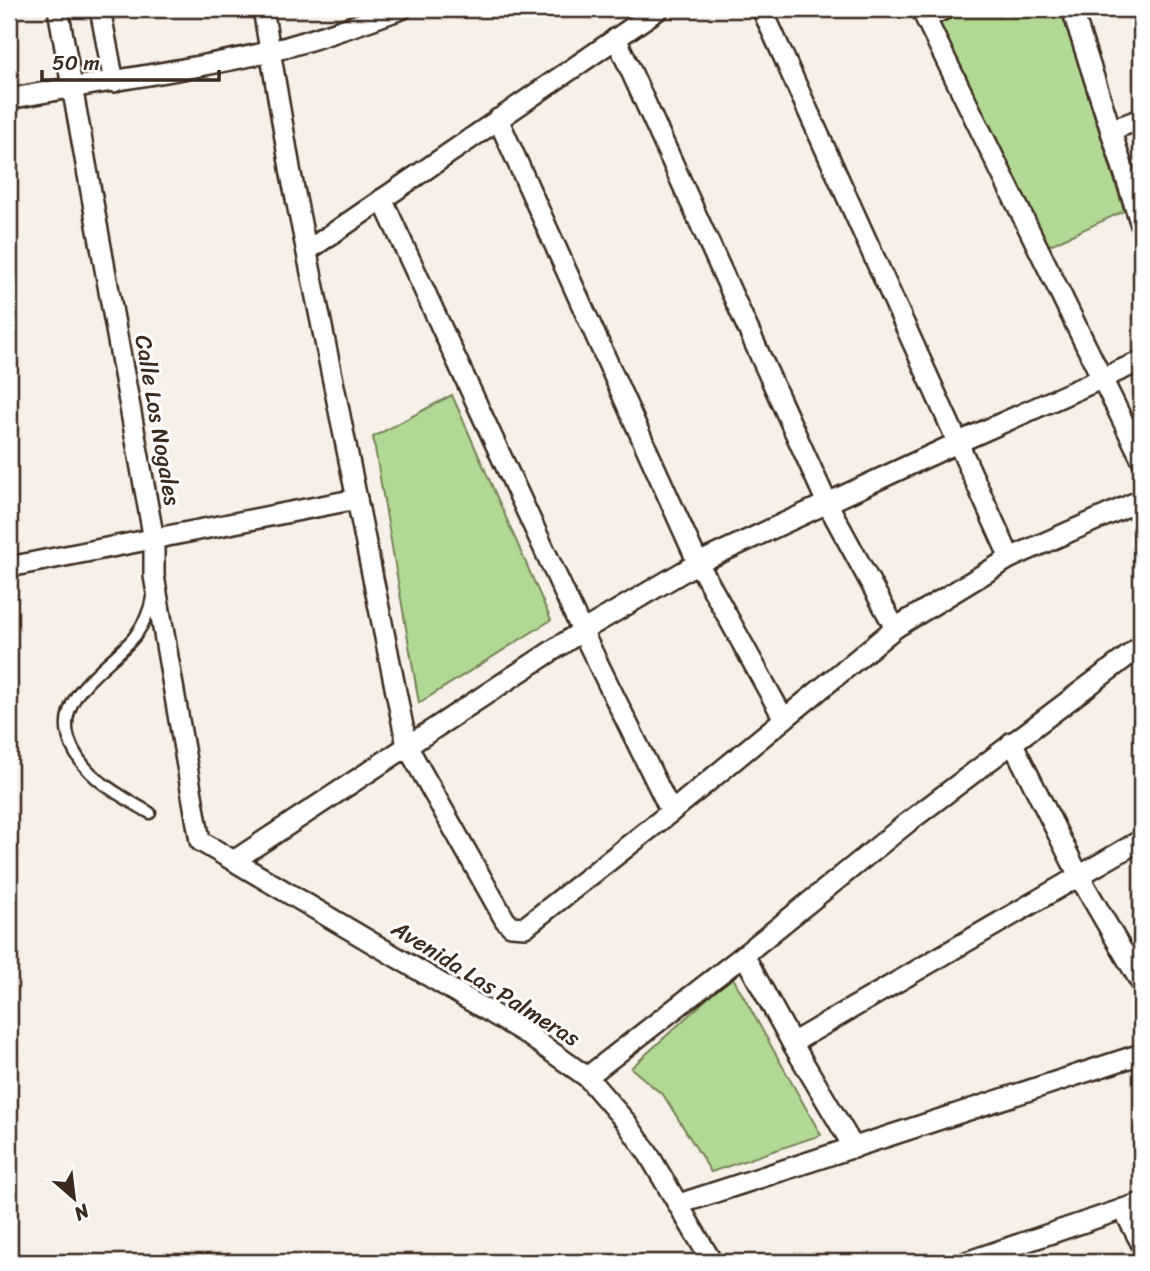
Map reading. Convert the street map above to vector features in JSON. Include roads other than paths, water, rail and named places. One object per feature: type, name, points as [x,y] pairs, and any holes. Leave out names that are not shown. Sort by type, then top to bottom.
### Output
[{"type":"street","name":"Calle Los Nogales","points":[[58,9],[154,540],[154,576],[200,841]]},
{"type":"street","points":[[100,9],[114,82]]},
{"type":"street","points":[[263,9],[291,174],[407,746],[510,926],[525,927],[532,923],[895,628],[1010,558],[1141,499]]},
{"type":"street","points":[[9,99],[73,86],[114,82],[271,51],[402,9]]},
{"type":"street","points":[[307,251],[659,9]]},
{"type":"street","points":[[762,9],[1010,558]]},
{"type":"street","points":[[945,9],[924,13],[1141,458]]},
{"type":"street","points":[[1072,9],[1141,225]]},
{"type":"street","points":[[616,38],[827,503],[895,628]]},
{"type":"street","points":[[498,119],[698,563],[784,719]]},
{"type":"street","points":[[1111,130],[1141,119]]},
{"type":"street","points":[[382,199],[582,631],[671,812]]},
{"type":"street","points":[[235,860],[582,631],[698,563],[1141,361]]},
{"type":"street","points":[[9,567],[357,499]]},
{"type":"street","points":[[587,1077],[907,823],[1141,646]]},
{"type":"street","points":[[1012,743],[1079,876],[1141,983]]},
{"type":"street","points":[[792,1043],[1141,840]]},
{"type":"street","name":"Avenida Las Palmeras","points":[[200,841],[525,1033],[587,1077],[626,1122],[649,1154],[712,1262]]},
{"type":"street","points":[[744,955],[854,1148]]},
{"type":"street","points":[[679,1204],[1141,1054]]},
{"type":"street","points":[[966,1262],[1008,1256],[1132,1206],[1141,1242]]},
{"type":"lane","points":[[150,813],[82,766],[73,751],[66,730],[66,714],[85,685],[135,636],[152,600],[154,576]]}]
